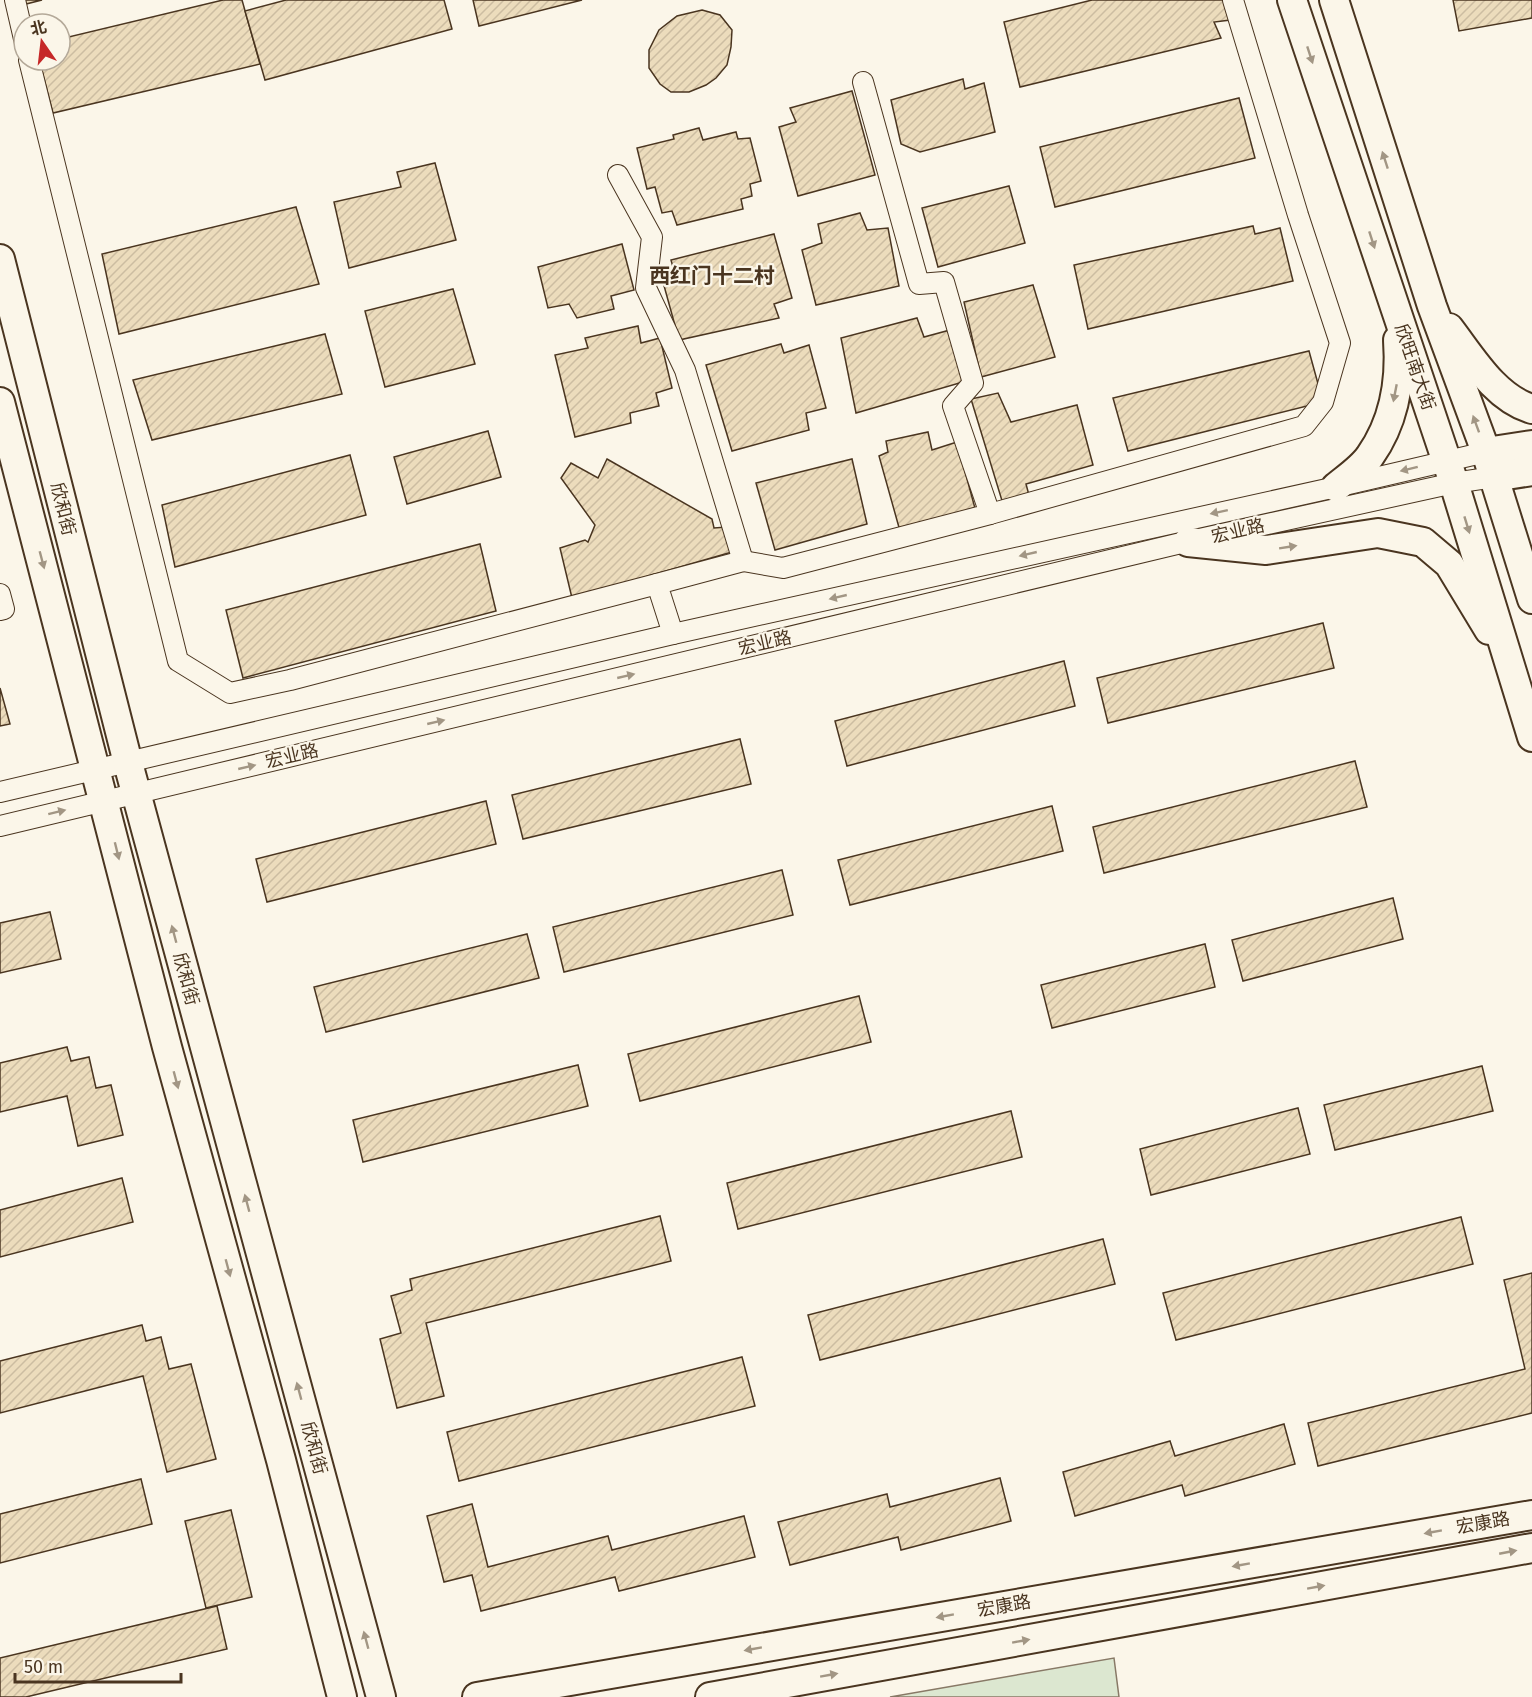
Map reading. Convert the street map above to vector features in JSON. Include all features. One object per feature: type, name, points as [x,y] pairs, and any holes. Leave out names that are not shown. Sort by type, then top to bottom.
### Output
[{"type":"street","points":[[32,72],[178,661],[230,693],[290,680],[743,561],[783,568],[990,514],[1304,426],[1323,402],[1340,343],[1298,215],[1233,0]]},
{"type":"street","name":"欣旺南大街","points":[[1292,0],[1450,471],[1532,737]]},
{"type":"street","name":"欣旺南大街","points":[[1334,0],[1432,306],[1490,464],[1532,599]]},
{"type":"street","points":[[863,82],[919,284],[944,282],[973,383],[953,406],[990,514]]},
{"type":"street","points":[[618,175],[652,237],[646,288],[685,370],[743,561]]},
{"type":"street","name":"欣和街","points":[[0,259],[136,794],[381,1697]]},
{"type":"street","points":[[1432,306],[1491,382],[1520,406],[1532,409]]},
{"type":"street","points":[[1336,487],[1370,457],[1390,419],[1400,369],[1397,314]]},
{"type":"street","name":"欣和街","points":[[0,402],[167,1047],[281,1460],[342,1697]]},
{"type":"street","name":"宏业路","points":[[0,792],[673,634],[1180,536],[1336,487],[1490,464],[1532,445]]},
{"type":"street","name":"宏业路","points":[[0,826],[1450,471],[1490,464],[1532,471]]},
{"type":"street","points":[[18,471],[39,516],[45,523],[54,527],[61,520],[62,503]]},
{"type":"street","points":[[1180,536],[1266,550],[1378,533],[1423,542],[1449,564],[1508,660]]},
{"type":"street","points":[[657,584],[673,634]]},
{"type":"street","points":[[0,594],[4,609],[0,610]]},
{"type":"street","points":[[167,1047],[170,1028],[178,1024],[189,1026],[202,1038]]},
{"type":"street","points":[[281,1460],[291,1472],[306,1477],[316,1471],[316,1453]]},
{"type":"street","name":"宏康路","points":[[477,1697],[1532,1515]]},
{"type":"street","name":"宏康路","points":[[710,1697],[1532,1548]]},
{"type":"green space","points":[[1114,1658],[1119,1697],[890,1697]]},
{"type":"building","points":[[25,0],[42,0],[26,4]]},
{"type":"building","points":[[223,0],[242,0],[260,64],[53,113],[42,72],[72,72],[72,36]]},
{"type":"building","points":[[286,0],[444,0],[452,29],[265,80],[245,11]]},
{"type":"building","points":[[473,0],[582,0],[479,26]]},
{"type":"building","points":[[1092,0],[1225,0],[1230,20],[1214,22],[1221,38],[1020,87],[1004,22]]},
{"type":"building","points":[[1453,0],[1532,0],[1532,18],[1459,31]]},
{"type":"building","points":[[702,10],[720,15],[732,30],[727,65],[716,78],[706,85],[689,92],[671,92],[660,84],[649,68],[649,50],[659,30],[677,16]]},
{"type":"building","points":[[963,79],[965,89],[984,83],[995,132],[920,152],[901,144],[891,100]]},
{"type":"building","points":[[852,91],[875,175],[798,196],[779,127],[796,122],[790,108]]},
{"type":"building","points":[[1239,98],[1255,158],[1055,207],[1040,147]]},
{"type":"building","points":[[699,128],[703,140],[736,132],[738,139],[750,138],[761,181],[750,184],[752,196],[741,199],[743,209],[677,225],[672,211],[662,213],[655,187],[647,189],[637,148],[674,139],[673,135]]},
{"type":"building","points":[[435,163],[456,240],[349,268],[334,202],[401,187],[397,172]]},
{"type":"building","points":[[1009,186],[1025,243],[938,267],[922,208]]},
{"type":"building","points":[[296,207],[319,284],[119,334],[102,254]]},
{"type":"building","points":[[860,213],[867,230],[888,228],[899,286],[816,305],[802,250],[822,243],[818,224]]},
{"type":"building","points":[[1253,226],[1255,234],[1280,228],[1293,281],[1088,329],[1074,265]]},
{"type":"building","points":[[774,234],[792,298],[774,304],[779,318],[679,340],[663,282],[676,278],[671,260]]},
{"type":"building","points":[[622,244],[634,290],[611,296],[614,309],[577,318],[569,304],[548,308],[538,267]]},
{"type":"building","points":[[1033,285],[1055,357],[981,377],[964,302]]},
{"type":"building","points":[[453,289],[475,364],[385,387],[365,311]]},
{"type":"building","points":[[917,318],[924,337],[950,330],[963,382],[856,413],[841,338]]},
{"type":"building","points":[[638,326],[641,343],[660,338],[672,388],[656,393],[659,406],[630,413],[631,423],[575,437],[555,355],[588,348],[585,338]]},
{"type":"building","points":[[325,334],[342,394],[152,440],[133,380]]},
{"type":"building","points":[[781,344],[784,353],[809,345],[826,408],[806,413],[809,430],[732,451],[706,365]]},
{"type":"building","points":[[1309,351],[1323,402],[1128,451],[1113,398]]},
{"type":"building","points":[[998,393],[1011,422],[1077,405],[1093,465],[1026,484],[1030,499],[1003,504],[971,399]]},
{"type":"building","points":[[488,431],[501,477],[407,504],[394,457]]},
{"type":"building","points":[[928,432],[932,450],[957,442],[976,512],[900,531],[879,456],[888,452],[886,441]]},
{"type":"building","points":[[350,455],[366,515],[175,567],[162,505]]},
{"type":"building","points":[[607,459],[712,519],[714,528],[727,527],[732,552],[572,598],[560,548],[585,540],[588,542],[595,525],[561,478],[571,463],[598,478]]},
{"type":"building","points":[[852,459],[867,524],[775,550],[756,483]]},
{"type":"building","points":[[480,544],[496,611],[243,678],[226,610]]},
{"type":"building","points":[[1323,623],[1334,668],[1108,723],[1097,678]]},
{"type":"building","points":[[1064,661],[1075,706],[847,766],[835,721]]},
{"type":"building","points":[[0,688],[10,724],[0,726]]},
{"type":"building","points":[[740,739],[751,784],[523,839],[512,795]]},
{"type":"building","points":[[1355,761],[1367,807],[1104,873],[1093,827]]},
{"type":"building","points":[[486,801],[496,844],[267,902],[256,859]]},
{"type":"building","points":[[1052,806],[1063,851],[850,905],[838,860]]},
{"type":"building","points":[[782,870],[793,915],[564,972],[553,927]]},
{"type":"building","points":[[1393,898],[1403,939],[1243,981],[1232,940]]},
{"type":"building","points":[[50,912],[61,959],[0,973],[0,923]]},
{"type":"building","points":[[527,934],[539,978],[326,1032],[314,987]]},
{"type":"building","points":[[1205,944],[1215,987],[1052,1028],[1041,985]]},
{"type":"building","points":[[859,996],[871,1042],[640,1101],[628,1054]]},
{"type":"building","points":[[67,1047],[71,1061],[89,1057],[96,1088],[111,1085],[123,1135],[78,1146],[67,1096],[0,1112],[0,1063]]},
{"type":"building","points":[[578,1065],[588,1106],[363,1162],[353,1120]]},
{"type":"building","points":[[1482,1066],[1493,1111],[1335,1150],[1324,1105]]},
{"type":"building","points":[[1298,1108],[1310,1154],[1151,1195],[1140,1149]]},
{"type":"building","points":[[1011,1111],[1022,1157],[738,1229],[727,1183]]},
{"type":"building","points":[[122,1178],[133,1222],[0,1257],[0,1210]]},
{"type":"building","points":[[660,1216],[671,1261],[426,1323],[444,1396],[397,1408],[380,1339],[401,1333],[391,1296],[412,1290],[410,1279]]},
{"type":"building","points":[[1461,1217],[1473,1264],[1176,1340],[1163,1293]]},
{"type":"building","points":[[1103,1239],[1115,1284],[820,1360],[808,1315]]},
{"type":"building","points":[[1532,1273],[1532,1413],[1318,1466],[1308,1423],[1525,1369],[1504,1280]]},
{"type":"building","points":[[142,1325],[146,1341],[161,1337],[169,1369],[191,1364],[216,1459],[167,1472],[143,1376],[0,1413],[0,1361]]},
{"type":"building","points":[[742,1357],[755,1406],[459,1481],[447,1432]]},
{"type":"building","points":[[1284,1424],[1295,1464],[1185,1496],[1182,1485],[1075,1516],[1063,1472],[1170,1441],[1175,1456]]},
{"type":"building","points":[[1000,1478],[1011,1521],[901,1550],[898,1537],[790,1565],[778,1522],[887,1494],[890,1507]]},
{"type":"building","points":[[141,1479],[152,1524],[0,1563],[0,1514]]},
{"type":"building","points":[[472,1504],[488,1567],[608,1536],[612,1550],[744,1516],[755,1557],[619,1591],[615,1577],[481,1611],[472,1575],[444,1582],[427,1516]]},
{"type":"building","points":[[231,1510],[252,1597],[206,1608],[185,1521]]},
{"type":"building","points":[[217,1606],[227,1649],[26,1697],[0,1697],[0,1658]]},
{"type":"district","name":"西红门十二村","points":[[712,276]]}]
